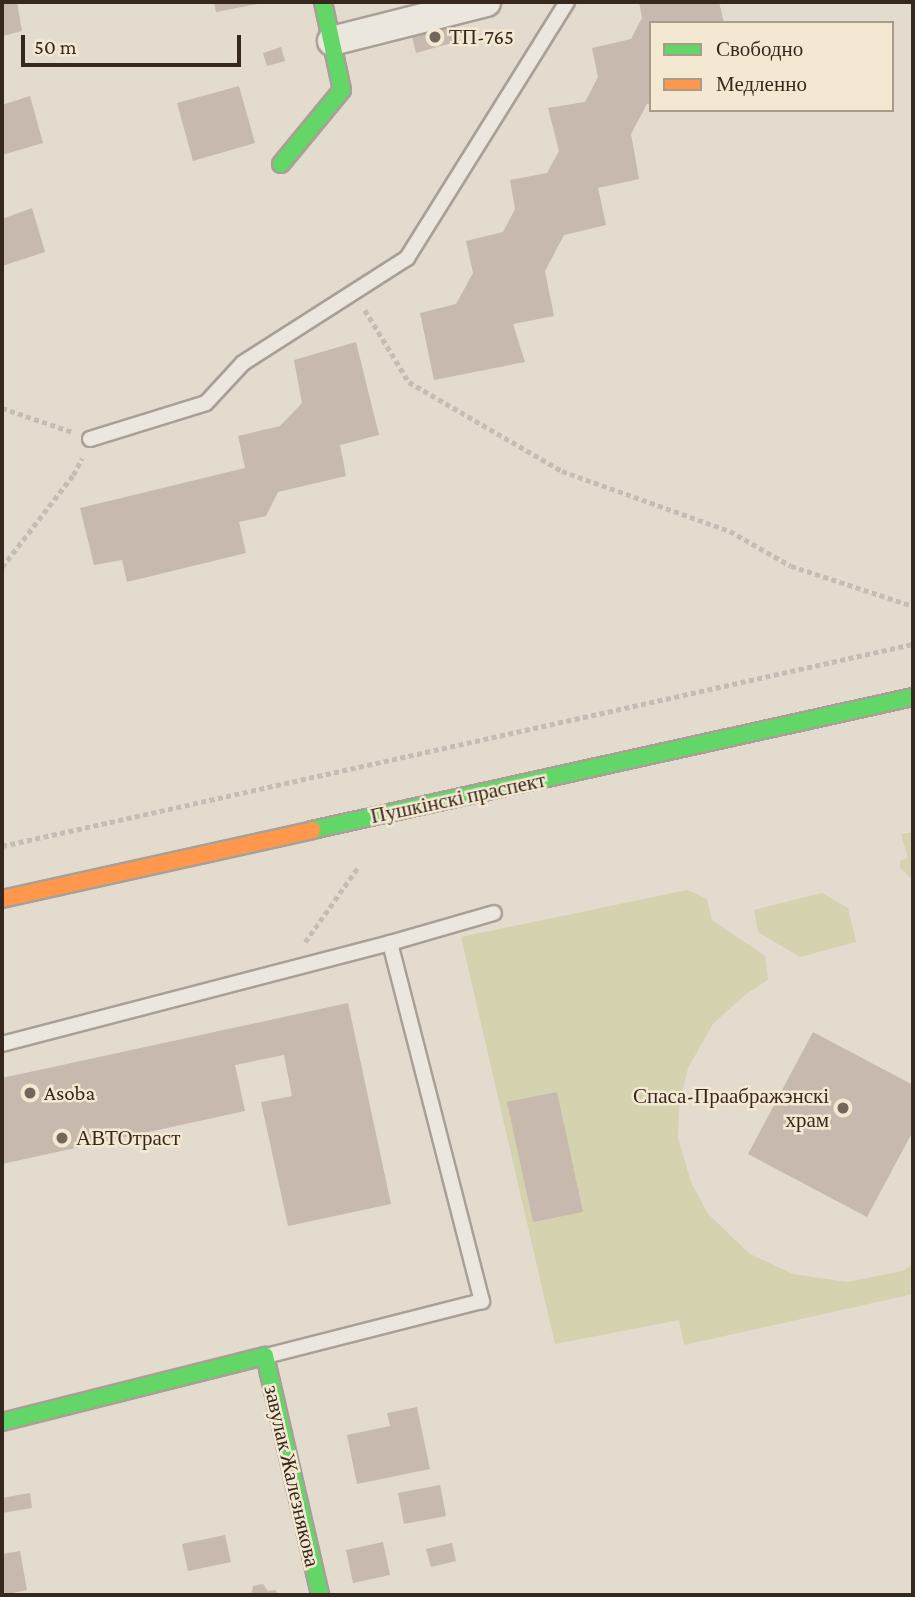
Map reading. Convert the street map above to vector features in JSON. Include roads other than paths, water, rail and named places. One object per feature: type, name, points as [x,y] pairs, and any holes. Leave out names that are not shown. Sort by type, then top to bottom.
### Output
[{"type":"main road","points":[[281,164],[342,90],[323,2]]},
{"type":"main road","name":"Пушкінскі праспект","points":[[2,899],[913,698]]},
{"type":"main road","points":[[2,1422],[265,1356]]},
{"type":"main road","name":"завулак Жалезнякова","points":[[265,1356],[320,1595]]},
{"type":"street","points":[[332,41],[486,2]]},
{"type":"lane","points":[[90,439],[206,403],[243,363],[407,258],[567,2]]},
{"type":"lane","points":[[2,1044],[390,943],[494,913]]},
{"type":"lane","points":[[265,1356],[482,1301],[390,943]]},
{"type":"place","name":"ТП-765","points":[[435,37]]},
{"type":"place","name":"Asoba","points":[[30,1093]]},
{"type":"place","name":"Спаса-Праабражэнскі храм","points":[[843,1108]]},
{"type":"place","name":"АВТОтраст","points":[[62,1138]]}]
